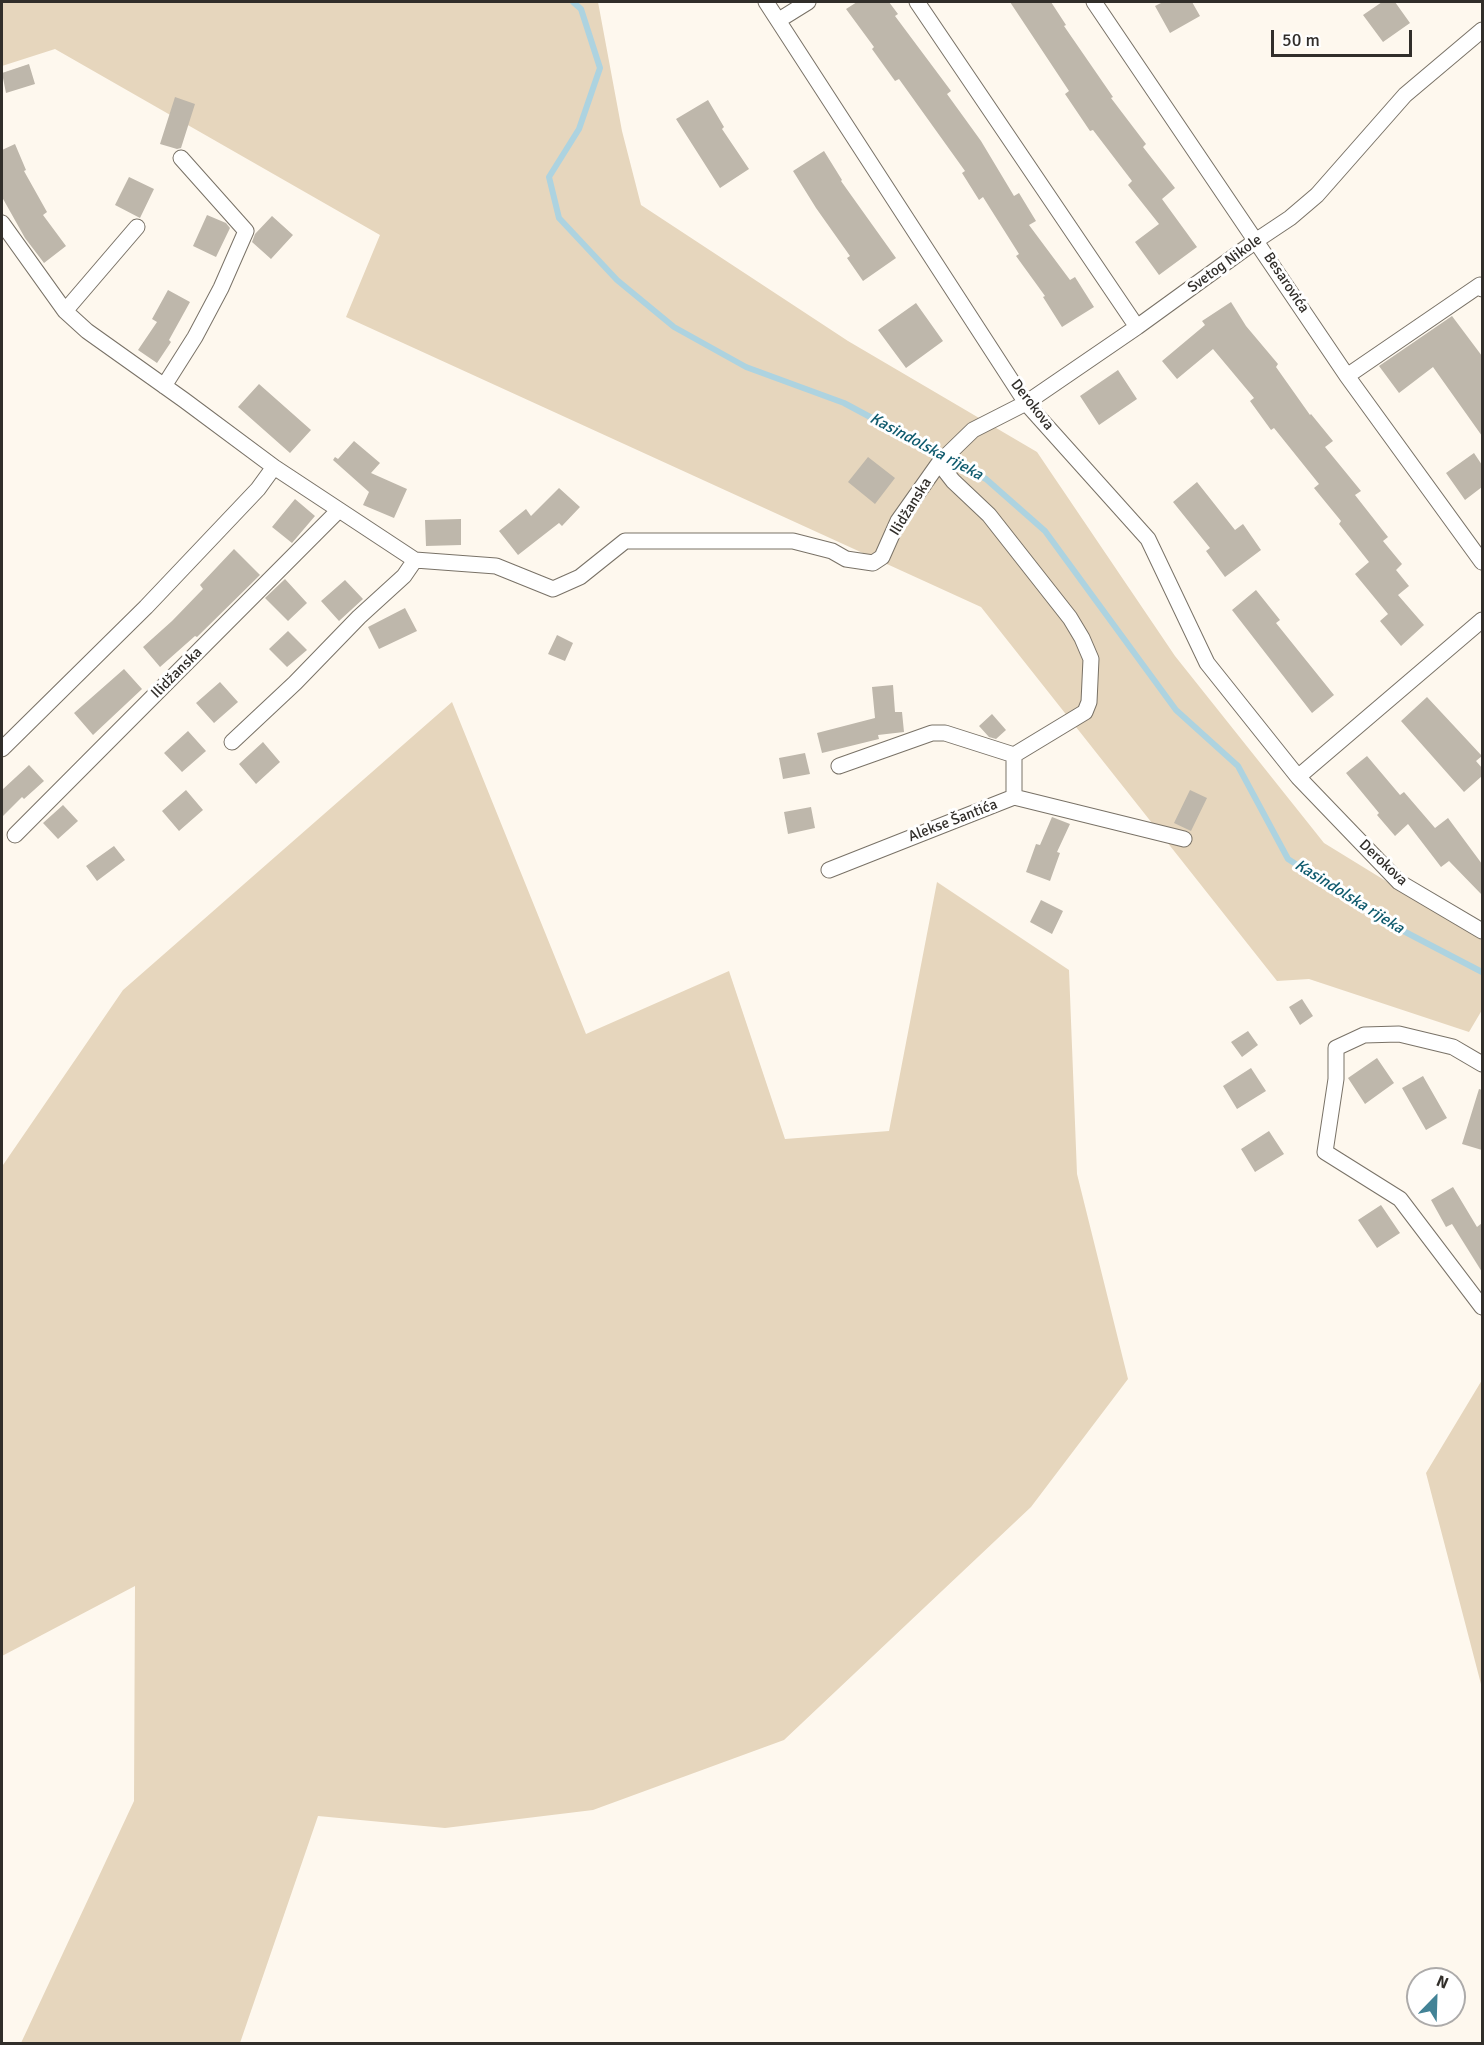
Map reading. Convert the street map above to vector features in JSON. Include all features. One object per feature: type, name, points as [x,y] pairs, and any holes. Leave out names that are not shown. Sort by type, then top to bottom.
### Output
[{"type":"street","name":"Derokova","points":[[766,2],[1026,402],[1148,539],[1207,663],[1298,777],[1399,882],[1482,931]]},
{"type":"street","points":[[779,20],[808,2]]},
{"type":"street","points":[[917,2],[1137,327]]},
{"type":"street","name":"Besarovića","points":[[1094,2],[1347,376],[1482,562]]},
{"type":"street","name":"Svetog Nikole","points":[[939,463],[973,430],[1026,402],[1137,327],[1290,218],[1317,195],[1405,95],[1482,30]]},
{"type":"street","points":[[164,386],[195,337],[221,288],[246,231],[181,158]]},
{"type":"street","name":"Ilidžanska","points":[[2,223],[65,311],[87,331],[274,467],[415,560],[496,566],[553,589],[580,577],[625,541],[793,541],[832,551],[846,559],[873,563],[882,557],[898,521],[939,463],[953,482],[988,514],[1070,618],[1091,659],[1089,702],[1085,712],[1014,755]]},
{"type":"street","points":[[65,311],[138,228]]},
{"type":"street","points":[[1347,376],[1481,287]]},
{"type":"street","points":[[2,749],[146,607],[258,489],[274,467]]},
{"type":"street","name":"Ilidžanska","points":[[15,835],[339,510]]},
{"type":"street","points":[[232,742],[296,683],[359,617],[404,576],[415,560]]},
{"type":"street","points":[[1298,777],[1482,620]]},
{"type":"street","points":[[839,766],[932,733],[945,733],[1014,755],[1014,797]]},
{"type":"street","name":"Alekse Šantića","points":[[829,870],[1014,797],[1184,839]]},
{"type":"street","points":[[1482,1064],[1453,1047],[1399,1034],[1364,1035],[1336,1048],[1336,1078],[1324,1152],[1400,1199],[1482,1306]]},
{"type":"shaded area","points":[[2,2],[598,2],[622,131],[641,205],[848,341],[1037,452],[1175,656],[1324,843],[1482,940],[1482,1010],[1469,1032],[1309,979],[1277,981],[981,607],[346,317],[380,235],[55,49],[2,66]]},
{"type":"shaded area","points":[[452,702],[586,1034],[729,971],[785,1139],[889,1131],[937,882],[1069,970],[1077,1174],[1128,1379],[1031,1507],[784,1740],[593,1810],[445,1828],[318,1816],[240,2043],[21,2043],[134,1801],[135,1586],[2,1656],[3,1165],[123,990]]},
{"type":"shaded area","points":[[1482,1380],[1482,1688],[1426,1473]]},
{"type":"building","points":[[857,2],[889,2],[898,14],[895,16],[951,91],[947,94],[981,141],[1014,196],[1019,193],[1036,221],[1029,225],[1070,280],[1075,277],[1094,307],[1062,327],[1043,297],[1045,296],[1016,256],[1019,254],[983,197],[979,200],[962,173],[965,171],[899,79],[895,81],[846,9]]},
{"type":"building","points":[[1010,2],[1051,2],[1066,25],[1064,26],[1113,97],[1111,98],[1146,144],[1143,147],[1175,188],[1162,199],[1197,247],[1159,275],[1135,242],[1159,224],[1128,185],[1132,181],[1093,130],[1090,131],[1065,94],[1069,91]]},
{"type":"building","points":[[1163,2],[1192,2],[1200,16],[1170,33],[1155,6]]},
{"type":"building","points":[[1382,2],[1395,2],[1410,23],[1383,42],[1363,15]]},
{"type":"building","points":[[29,64],[35,84],[6,93],[2,73]]},
{"type":"building","points":[[175,97],[195,104],[181,148],[177,149],[160,144]]},
{"type":"building","points":[[708,100],[724,127],[722,129],[749,169],[720,188],[676,119]]},
{"type":"building","points":[[15,144],[26,170],[24,171],[47,212],[43,215],[66,246],[44,263],[25,238],[2,197],[2,150]]},
{"type":"building","points":[[824,151],[841,181],[896,258],[863,281],[847,258],[850,256],[793,171]]},
{"type":"building","points":[[129,177],[154,189],[140,218],[115,205]]},
{"type":"building","points":[[207,215],[226,223],[230,228],[216,257],[193,246]]},
{"type":"building","points":[[272,216],[293,235],[271,259],[252,242],[255,234]]},
{"type":"building","points":[[168,290],[190,302],[169,340],[171,342],[157,363],[138,350],[157,322],[152,319]]},
{"type":"building","points":[[1231,302],[1246,326],[1278,364],[1276,367],[1310,415],[1333,441],[1325,447],[1361,491],[1355,495],[1388,537],[1383,541],[1402,564],[1396,570],[1409,586],[1398,595],[1424,625],[1401,646],[1380,621],[1388,614],[1355,574],[1369,562],[1339,524],[1341,521],[1314,488],[1319,484],[1274,428],[1271,430],[1250,401],[1254,398],[1213,349],[1177,379],[1162,361],[1205,325],[1202,321]]},
{"type":"building","points":[[916,303],[943,341],[906,368],[878,330]]},
{"type":"building","points":[[1452,316],[1482,356],[1482,436],[1433,367],[1399,393],[1379,366]]},
{"type":"building","points":[[1118,370],[1137,399],[1099,425],[1080,396]]},
{"type":"building","points":[[259,384],[311,430],[290,453],[238,407]]},
{"type":"building","points":[[354,441],[380,463],[371,473],[407,489],[394,518],[363,505],[369,492],[333,460],[335,457],[338,459]]},
{"type":"building","points":[[1474,453],[1482,465],[1482,487],[1465,500],[1446,473]]},
{"type":"building","points":[[868,457],[895,478],[875,504],[848,482]]},
{"type":"building","points":[[1197,482],[1235,530],[1243,524],[1261,550],[1225,577],[1206,551],[1210,548],[1173,502]]},
{"type":"building","points":[[559,488],[580,507],[562,526],[559,523],[518,555],[499,531],[526,509],[531,516]]},
{"type":"building","points":[[295,499],[315,516],[292,543],[272,527]]},
{"type":"building","points":[[461,519],[461,545],[426,546],[425,520]]},
{"type":"building","points":[[234,549],[260,575],[197,637],[195,636],[160,667],[143,647],[203,589],[200,585]]},
{"type":"building","points":[[285,579],[307,603],[288,621],[265,598]]},
{"type":"building","points":[[345,580],[363,599],[339,621],[321,601]]},
{"type":"building","points":[[1256,590],[1280,620],[1276,623],[1334,695],[1312,713],[1232,610]]},
{"type":"building","points":[[405,608],[417,631],[379,649],[368,627]]},
{"type":"building","points":[[288,631],[307,650],[287,667],[269,649]]},
{"type":"building","points":[[557,635],[573,643],[565,661],[548,654]]},
{"type":"building","points":[[124,669],[142,689],[93,735],[74,713]]},
{"type":"building","points":[[220,682],[238,702],[214,723],[196,703]]},
{"type":"building","points":[[893,685],[895,712],[902,712],[904,732],[878,735],[879,739],[822,753],[817,733],[875,718],[872,687]]},
{"type":"building","points":[[1427,697],[1482,756],[1476,761],[1482,768],[1482,776],[1464,792],[1401,721]]},
{"type":"building","points":[[992,714],[1006,730],[996,739],[989,737],[979,726]]},
{"type":"building","points":[[188,731],[206,751],[182,772],[164,753]]},
{"type":"building","points":[[263,742],[280,762],[256,784],[239,764]]},
{"type":"building","points":[[805,753],[810,774],[783,779],[779,758]]},
{"type":"building","points":[[1367,756],[1400,795],[1404,792],[1435,828],[1448,818],[1482,864],[1482,895],[1449,861],[1441,867],[1408,824],[1395,836],[1377,815],[1379,813],[1346,773]]},
{"type":"building","points":[[29,765],[44,781],[24,799],[22,797],[2,817],[2,790]]},
{"type":"building","points":[[186,790],[203,810],[179,831],[162,811]]},
{"type":"building","points":[[1190,790],[1207,798],[1191,831],[1174,823]]},
{"type":"building","points":[[63,805],[78,821],[58,839],[43,823]]},
{"type":"building","points":[[811,807],[815,828],[788,834],[784,812]]},
{"type":"building","points":[[1052,817],[1070,824],[1057,852],[1060,853],[1050,881],[1026,872],[1036,844],[1040,845]]},
{"type":"building","points":[[114,846],[125,860],[97,881],[86,866]]},
{"type":"building","points":[[1041,900],[1063,911],[1052,934],[1030,922]]},
{"type":"building","points":[[1302,999],[1313,1016],[1300,1025],[1289,1007]]},
{"type":"building","points":[[1248,1031],[1258,1045],[1242,1057],[1231,1042]]},
{"type":"building","points":[[1377,1058],[1394,1083],[1365,1104],[1348,1078]]},
{"type":"building","points":[[1251,1068],[1266,1091],[1237,1109],[1223,1086]]},
{"type":"building","points":[[1423,1076],[1447,1118],[1426,1130],[1402,1088]]},
{"type":"building","points":[[1479,1089],[1482,1090],[1482,1150],[1462,1144]]},
{"type":"building","points":[[1269,1131],[1284,1154],[1255,1172],[1241,1149]]},
{"type":"building","points":[[1453,1187],[1477,1227],[1482,1223],[1482,1272],[1452,1224],[1446,1227],[1431,1200]]},
{"type":"building","points":[[1381,1205],[1400,1233],[1377,1248],[1358,1220]]},
{"type":"waterway","name":"Kasindolska rijeka","points":[[573,2],[581,9],[600,68],[579,129],[549,177],[559,218],[617,280],[674,327],[746,367],[844,403],[986,479],[1045,531],[1176,710],[1238,766],[1288,859],[1388,923],[1482,972]]}]
